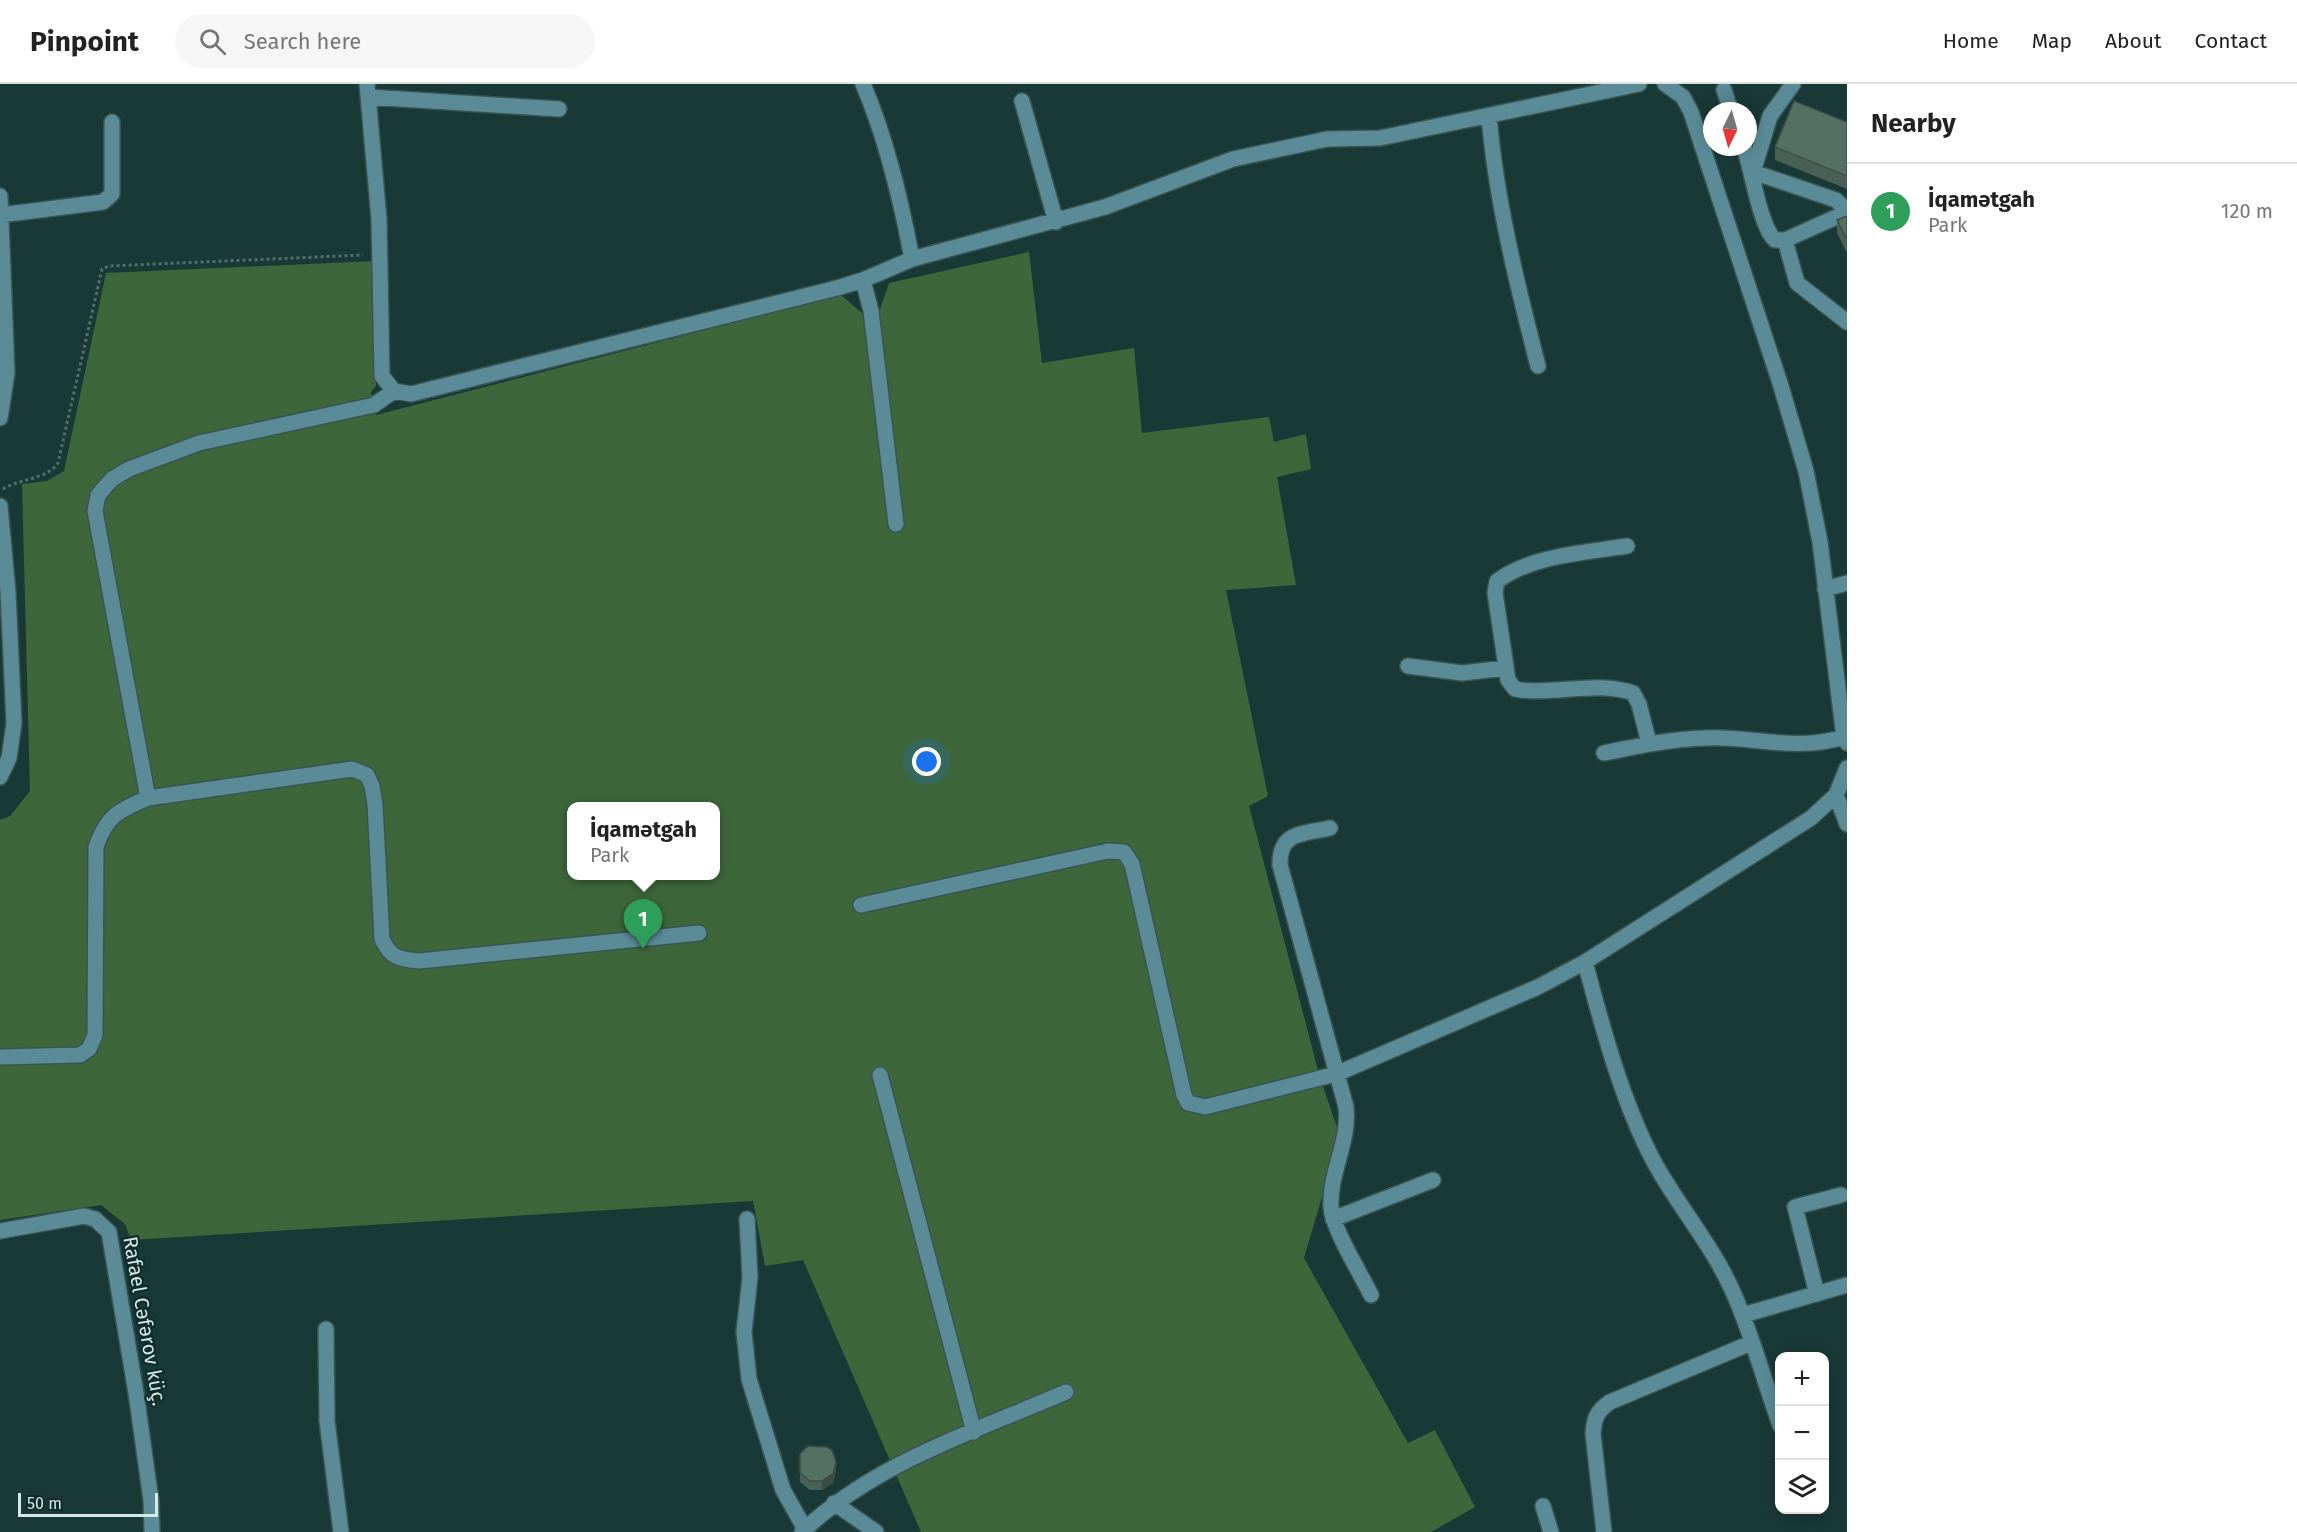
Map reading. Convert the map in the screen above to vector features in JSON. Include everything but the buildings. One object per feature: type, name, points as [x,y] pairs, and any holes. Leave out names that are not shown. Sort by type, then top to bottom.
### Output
[{"type":"street","points":[[863,84],[875,114],[895,181],[912,259]]},
{"type":"street","points":[[559,109],[368,91],[380,254],[382,376],[394,391],[401,394],[422,393],[863,280],[912,259],[1056,222],[1233,159],[1313,141],[1380,138],[1639,84]]},
{"type":"street","points":[[1604,753],[1649,744],[1707,738],[1794,746],[1846,740],[1808,481],[1780,383],[1690,112],[1683,97],[1665,84]]},
{"type":"street","points":[[1753,172],[1770,116],[1793,84]]},
{"type":"street","points":[[1724,90],[1728,102]]},
{"type":"street","points":[[1022,101],[1056,222]]},
{"type":"street","points":[[1489,116],[1516,282],[1538,366]]},
{"type":"street","points":[[1,215],[103,202],[109,199],[112,194],[112,122]]},
{"type":"street","points":[[1747,156],[1753,172],[1763,224],[1775,240],[1785,240],[1843,214],[1844,207],[1836,200],[1753,172]]},
{"type":"street","points":[[0,196],[8,373],[0,418]]},
{"type":"street","points":[[1785,240],[1797,283],[1847,322]]},
{"type":"street","points":[[863,280],[871,311],[896,524]]},
{"type":"street","points":[[148,798],[95,511],[98,495],[112,479],[129,469],[199,443],[374,405],[394,391]]},
{"type":"street","points":[[0,506],[8,592],[14,723],[9,758],[0,777]]},
{"type":"street","points":[[1627,546],[1544,560],[1511,571],[1497,581],[1495,594],[1508,680],[1515,689],[1530,692],[1618,688],[1633,693],[1639,704],[1649,744]]},
{"type":"street","points":[[1825,589],[1847,583]]},
{"type":"street","points":[[1408,666],[1462,673],[1506,668]]},
{"type":"street","points":[[861,904],[1108,851],[1124,852],[1132,864],[1184,1095],[1188,1103],[1205,1107],[1336,1074],[1538,987],[1585,963],[1812,818],[1836,795],[1847,768]]},
{"type":"street","points":[[0,1057],[80,1055],[89,1049],[95,1035],[96,847],[101,829],[109,819],[125,808],[148,798],[352,769],[367,775],[375,804],[382,939],[389,953],[402,959],[419,961],[699,933]]},
{"type":"street","points":[[1836,795],[1847,824]]},
{"type":"street","points":[[1330,828],[1293,837],[1284,842],[1280,858],[1347,1117],[1331,1197],[1333,1219],[1371,1295]]},
{"type":"street","points":[[1585,963],[1604,1031],[1643,1139],[1654,1162],[1721,1268],[1743,1315],[1775,1413]]},
{"type":"street","points":[[880,1075],[974,1432]]},
{"type":"street","points":[[1333,1219],[1433,1180]]},
{"type":"street","points":[[1817,1294],[1795,1207],[1841,1195]]},
{"type":"street","name":"Rafael Cəfərov küç.","points":[[0,1231],[84,1216],[95,1219],[109,1232],[138,1405],[152,1509],[152,1532]]},
{"type":"street","points":[[747,1219],[750,1277],[744,1332],[749,1379],[783,1490],[803,1530],[834,1503],[892,1468],[1066,1392]]},
{"type":"street","points":[[1743,1315],[1847,1285]]},
{"type":"street","points":[[326,1329],[327,1421],[341,1532]]},
{"type":"street","points":[[1604,1532],[1593,1434],[1594,1420],[1599,1409],[1610,1402],[1751,1343]]},
{"type":"street","points":[[834,1503],[876,1532]]},
{"type":"street","points":[[1543,1506],[1551,1532]]},
{"type":"path","points":[[0,491],[12,483],[46,473],[58,463],[102,269],[109,266],[380,254]]},
{"type":"green space","points":[[1029,252],[1042,363],[1134,348],[1142,433],[1269,417],[1274,442],[1306,434],[1311,469],[1277,477],[1296,585],[1226,590],[1268,796],[1249,806],[1320,1078],[1340,1136],[1304,1258],[1408,1443],[1435,1430],[1475,1507],[1431,1532],[921,1532],[803,1260],[765,1266],[753,1201],[131,1240],[125,1224],[101,1205],[0,1220],[0,820],[10,816],[30,791],[22,484],[47,481],[64,471],[106,273],[375,261],[376,386],[371,392],[376,415],[841,295],[862,313],[880,309],[889,283]]},
{"type":"place","name":"İqamətgah","points":[[643,949]]}]
